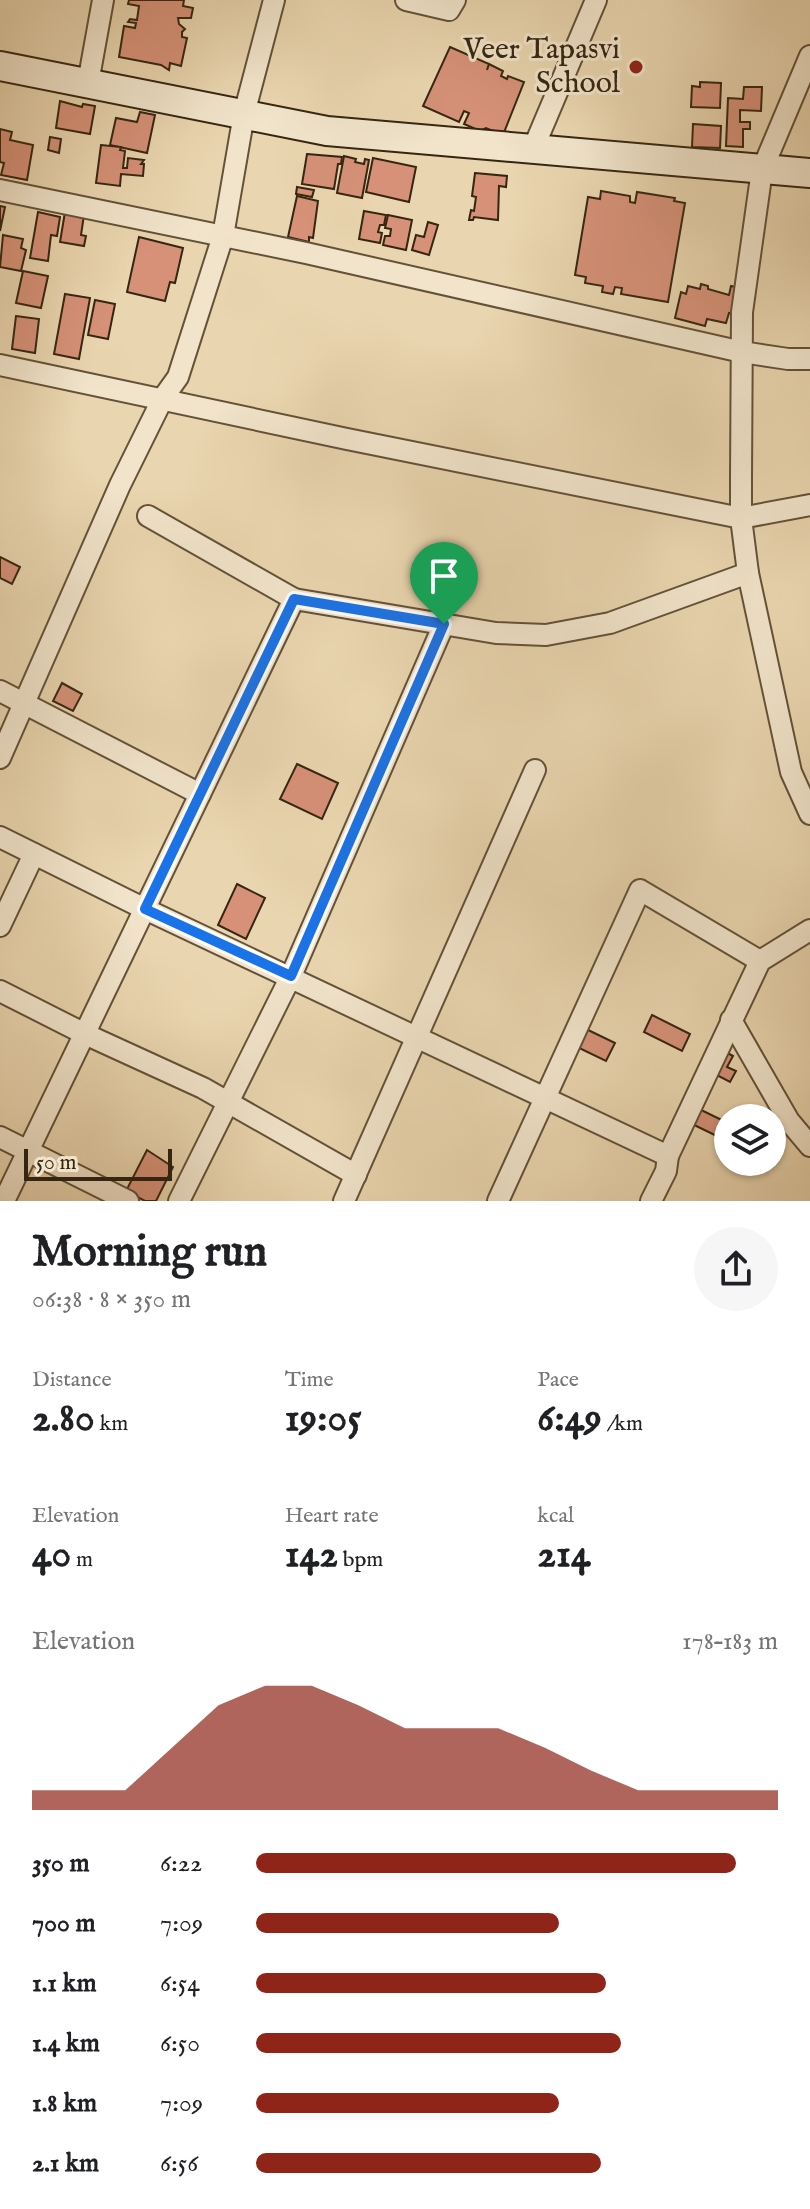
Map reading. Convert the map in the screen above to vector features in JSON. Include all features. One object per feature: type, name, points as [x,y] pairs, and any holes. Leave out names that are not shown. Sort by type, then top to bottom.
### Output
[{"type":"street","points":[[88,83],[103,0]]},
{"type":"street","points":[[0,758],[120,485],[163,398],[178,377],[223,236],[244,114],[274,0]]},
{"type":"street","points":[[406,0],[449,10],[455,0]]},
{"type":"street","points":[[533,149],[596,0]]},
{"type":"street","points":[[807,800],[791,772],[748,573],[741,518],[742,312],[762,170],[810,56]]},
{"type":"street","points":[[0,66],[327,131],[810,173]]},
{"type":"street","points":[[0,190],[223,236],[742,352],[810,359]]},
{"type":"street","points":[[0,365],[741,518],[810,505]]},
{"type":"street","points":[[148,516],[294,599],[496,633],[546,635],[610,623],[748,573]]},
{"type":"street","points":[[4,1201],[294,599]]},
{"type":"street","points":[[179,1201],[291,976],[444,624]]},
{"type":"street","points":[[0,691],[200,794]]},
{"type":"street","points":[[344,1201],[535,770]]},
{"type":"street","points":[[0,837],[145,909],[668,1156]]},
{"type":"street","points":[[0,926],[34,854]]},
{"type":"street","points":[[498,1201],[640,890],[760,961]]},
{"type":"street","points":[[651,1201],[666,1171],[668,1156],[760,961],[810,930]]},
{"type":"street","points":[[0,991],[229,1101],[356,1175]]},
{"type":"street","points":[[731,1020],[789,1121],[810,1146]]},
{"type":"street","points":[[0,1137],[128,1201]]},
{"type":"building","points":[[129,0],[184,0],[183,6],[193,8],[191,18],[178,18],[185,29],[182,37],[187,38],[181,66],[170,63],[169,70],[161,65],[119,57],[124,26],[135,28],[136,23],[128,22],[130,19],[137,20],[139,6],[128,4]]},
{"type":"building","points":[[450,47],[503,71],[501,76],[507,79],[508,76],[524,82],[503,135],[464,124],[469,113],[464,111],[459,122],[423,106]]},
{"type":"building","points":[[700,82],[721,83],[720,108],[691,107],[692,86],[700,87]]},
{"type":"building","points":[[744,87],[762,87],[761,111],[740,110],[740,122],[750,122],[750,129],[743,129],[743,147],[726,146],[728,98],[743,99]]},
{"type":"building","points":[[60,101],[82,107],[83,104],[95,106],[90,134],[56,128]]},
{"type":"building","points":[[140,112],[155,115],[147,153],[110,145],[116,118],[137,122]]},
{"type":"building","points":[[693,124],[721,126],[720,148],[692,147]]},
{"type":"building","points":[[0,129],[12,132],[10,140],[33,145],[27,180],[1,175],[4,163],[0,162]]},
{"type":"building","points":[[50,137],[61,139],[59,153],[48,150]]},
{"type":"building","points":[[101,145],[121,147],[120,150],[125,151],[123,168],[127,168],[128,158],[144,160],[141,164],[144,164],[143,176],[121,174],[120,186],[96,183]]},
{"type":"building","points":[[307,154],[342,157],[334,189],[302,184]]},
{"type":"building","points":[[344,156],[364,164],[365,159],[369,160],[362,198],[337,193]]},
{"type":"building","points":[[373,158],[416,167],[409,202],[366,192]]},
{"type":"building","points":[[475,173],[507,176],[506,187],[499,186],[498,220],[474,217],[469,220],[476,197],[472,196]]},
{"type":"building","points":[[297,187],[314,190],[312,197],[296,194]]},
{"type":"building","points":[[601,191],[630,196],[630,202],[635,203],[637,192],[675,198],[674,201],[685,203],[668,302],[621,294],[622,288],[615,287],[613,294],[602,292],[603,286],[585,283],[586,277],[575,275],[588,197],[600,199]]},
{"type":"building","points":[[297,196],[318,201],[313,238],[309,237],[309,242],[288,237]]},
{"type":"building","points":[[0,206],[5,207],[0,231]]},
{"type":"building","points":[[364,211],[386,215],[384,225],[380,225],[378,232],[382,233],[380,243],[359,239]]},
{"type":"building","points":[[38,212],[60,217],[57,236],[51,235],[48,261],[30,258]]},
{"type":"building","points":[[65,212],[84,215],[81,235],[86,236],[84,246],[60,242]]},
{"type":"building","points":[[388,215],[412,220],[406,250],[383,245],[385,236],[390,236],[391,229],[385,228]]},
{"type":"building","points":[[428,222],[438,225],[429,255],[412,250],[416,235],[424,237]]},
{"type":"building","points":[[3,235],[23,239],[21,248],[26,250],[21,271],[0,267]]},
{"type":"building","points":[[139,237],[183,248],[175,283],[170,282],[165,301],[127,292]]},
{"type":"building","points":[[23,271],[48,276],[41,308],[16,303]]},
{"type":"building","points":[[701,284],[729,295],[731,286],[740,288],[734,314],[729,313],[726,323],[707,319],[705,326],[675,318],[681,292],[686,294],[688,286],[700,289]]},
{"type":"building","points":[[65,294],[90,298],[79,359],[54,354]]},
{"type":"building","points":[[95,300],[115,304],[108,339],[88,335]]},
{"type":"building","points":[[16,316],[39,319],[35,353],[12,349]]},
{"type":"building","points":[[0,557],[20,567],[12,584],[0,578]]},
{"type":"building","points":[[62,683],[82,694],[73,711],[53,701]]},
{"type":"building","points":[[297,764],[338,783],[322,819],[280,799]]},
{"type":"building","points":[[237,884],[265,898],[246,939],[218,925]]},
{"type":"building","points":[[652,1015],[690,1034],[682,1051],[644,1032]]},
{"type":"building","points":[[584,1028],[615,1043],[606,1061],[575,1046]]},
{"type":"building","points":[[722,1050],[733,1056],[727,1067],[736,1071],[730,1082],[711,1072]]},
{"type":"building","points":[[697,1108],[714,1116],[714,1135],[690,1123]]},
{"type":"building","points":[[147,1150],[173,1167],[156,1201],[145,1201],[126,1191]]},
{"type":"place","name":"Veer Tapasvi School","points":[[636,67]]},
{"type":"route","points":[[294,599],[444,624],[291,976],[145,909],[294,599]]}]
